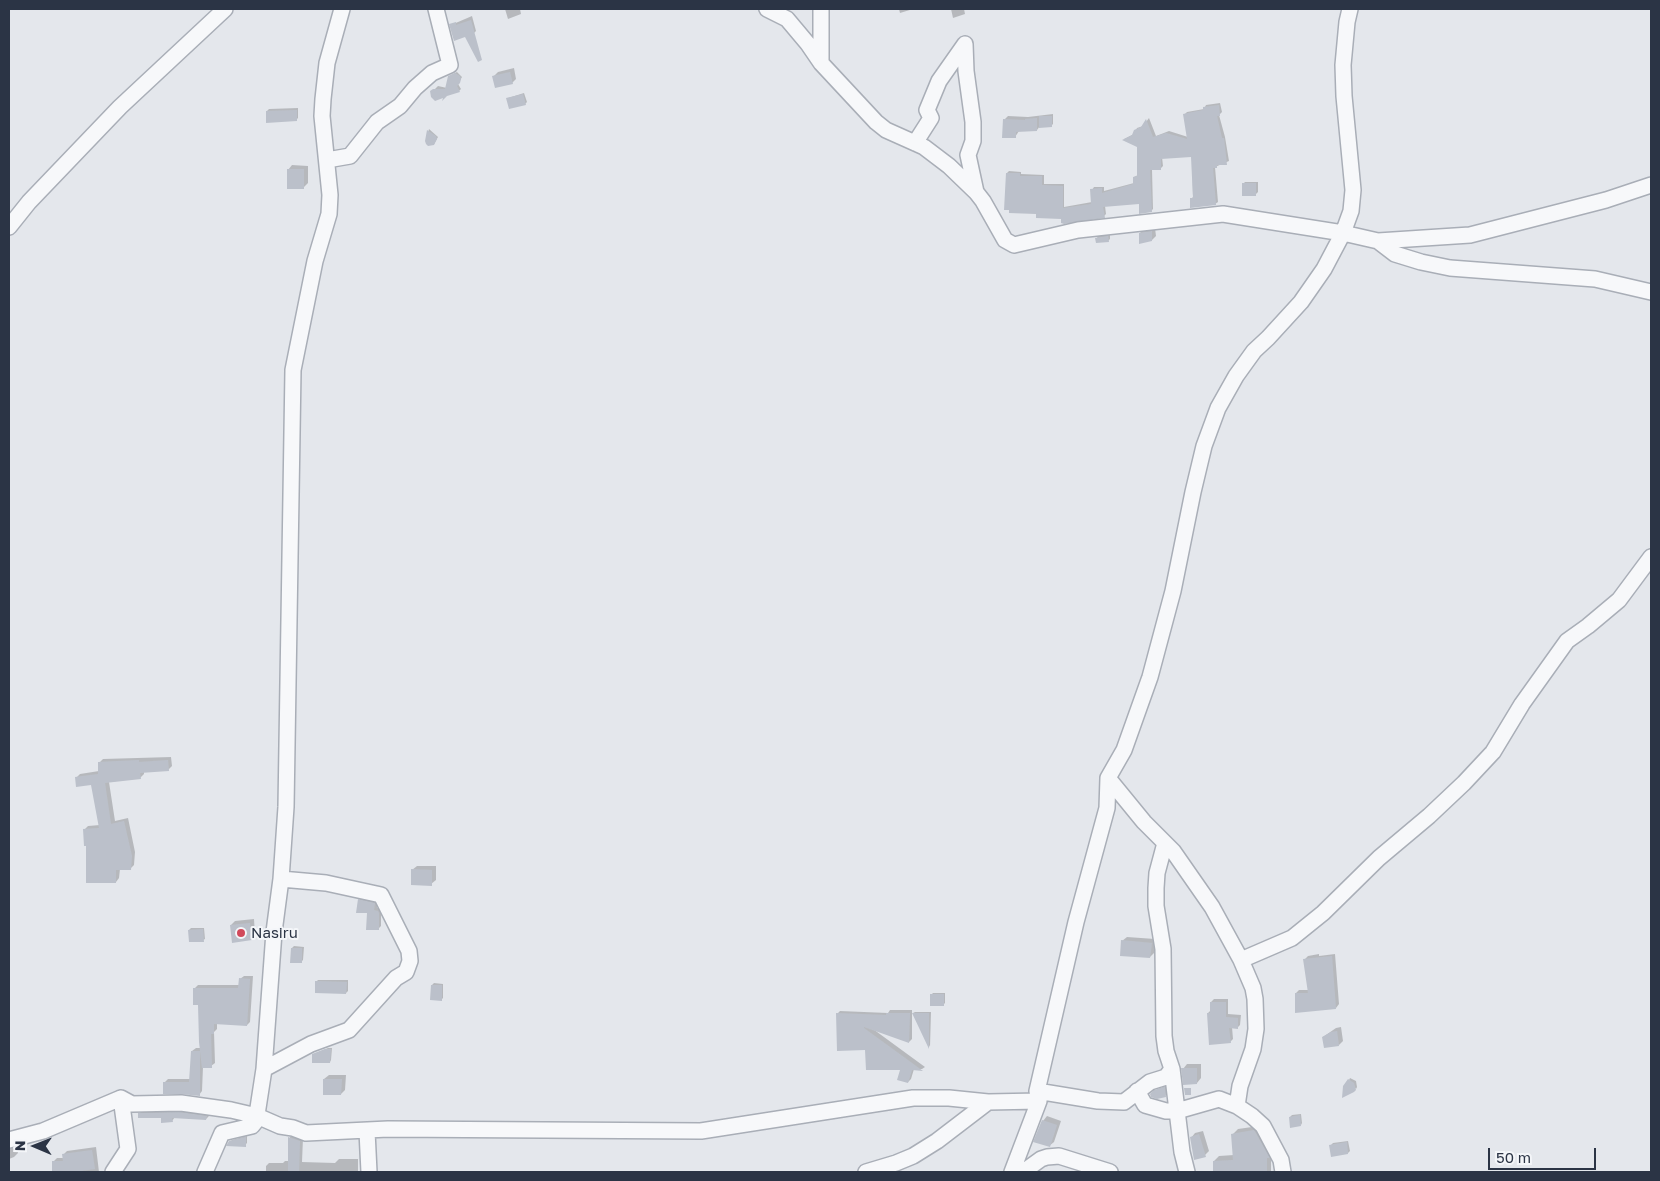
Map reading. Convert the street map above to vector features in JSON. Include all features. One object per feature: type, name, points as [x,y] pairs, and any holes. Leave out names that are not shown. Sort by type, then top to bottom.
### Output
[{"type":"street","points":[[9,227],[29,202],[120,107],[225,9]]},
{"type":"street","points":[[205,1172],[222,1133],[252,1126],[257,1116],[264,1069],[286,807],[293,370],[315,261],[329,214],[330,195],[322,116],[324,80],[342,9]]},
{"type":"street","points":[[327,160],[350,156],[377,122],[400,106],[432,72],[450,65],[436,9]]},
{"type":"street","points":[[767,9],[787,19],[821,63],[876,122],[886,130],[924,147],[949,166],[976,192],[1005,240],[1014,244],[1078,230],[1223,214],[1343,233],[1378,241],[1470,235],[1606,200],[1651,185]]},
{"type":"street","points":[[821,9],[821,63]]},
{"type":"street","points":[[1012,1172],[1038,1096],[1076,922],[1107,808],[1108,778],[1124,750],[1150,677],[1173,591],[1204,446],[1218,408],[1236,376],[1254,351],[1301,302],[1324,269],[1343,233],[1351,211],[1353,190],[1344,81],[1347,22],[1350,9]]},
{"type":"street","points":[[914,143],[931,118],[927,110],[939,81],[965,44],[973,122],[973,141],[968,155],[976,192]]},
{"type":"street","points":[[1378,241],[1395,254],[1450,268],[1595,279],[1651,292]]},
{"type":"street","points":[[1241,960],[1292,938],[1464,783],[1493,752],[1522,704],[1567,641],[1619,600],[1651,557]]},
{"type":"street","points":[[1108,778],[1144,822],[1173,851],[1212,907],[1241,960],[1253,988],[1256,1029],[1253,1049],[1240,1086],[1237,1106]]},
{"type":"street","points":[[1164,843],[1157,873],[1156,906],[1163,949],[1164,1036],[1166,1051],[1172,1068],[1182,1152],[1187,1172]]},
{"type":"street","points":[[264,1069],[311,1044],[350,1030],[396,978],[406,972],[410,962],[410,951],[380,895],[326,883],[281,879]]},
{"type":"street","points":[[121,1098],[132,1104],[181,1103],[231,1110],[257,1116],[280,1126],[306,1133],[519,1129],[700,1132],[914,1098],[949,1098],[988,1102],[1038,1096],[1124,1102],[1150,1082],[1166,1078],[1172,1068]]},
{"type":"street","points":[[1137,1091],[1146,1105],[1166,1111],[1177,1111],[1219,1099],[1237,1106],[1252,1116],[1262,1126],[1281,1160],[1283,1172]]},
{"type":"street","points":[[9,1140],[43,1131],[121,1098]]},
{"type":"street","points":[[113,1172],[128,1149],[121,1098]]},
{"type":"street","points":[[866,1172],[896,1164],[914,1156],[988,1102]]},
{"type":"street","points":[[367,1132],[369,1172]]},
{"type":"street","points":[[1023,1172],[1041,1159],[1059,1156],[1110,1172]]},
{"type":"building","points":[[471,20],[482,60],[478,62],[465,37],[454,41],[449,24],[456,22],[456,25]]},
{"type":"building","points":[[510,72],[513,84],[495,88],[492,76]]},
{"type":"building","points":[[455,73],[461,79],[457,86],[460,92],[447,96],[442,101],[443,98],[435,101],[431,97],[430,91],[433,89],[445,89],[448,76]]},
{"type":"building","points":[[523,94],[526,105],[509,109],[506,98]]},
{"type":"building","points":[[1219,105],[1220,116],[1217,116],[1222,138],[1224,138],[1227,165],[1217,165],[1217,168],[1213,168],[1216,205],[1190,208],[1190,198],[1193,198],[1191,157],[1161,159],[1161,170],[1150,170],[1152,212],[1139,214],[1139,204],[1103,207],[1105,218],[1064,224],[1061,223],[1061,219],[1036,218],[1036,214],[1009,213],[1009,210],[1004,210],[1006,173],[1020,173],[1020,176],[1042,176],[1042,185],[1063,186],[1063,208],[1091,204],[1090,189],[1102,188],[1102,193],[1133,184],[1133,177],[1137,176],[1137,147],[1122,140],[1132,135],[1134,130],[1141,127],[1146,119],[1153,137],[1166,133],[1187,139],[1183,114],[1203,110],[1203,107]]},
{"type":"building","points":[[297,110],[297,121],[266,123],[266,111]]},
{"type":"building","points":[[1039,116],[1052,116],[1052,127],[1039,128]]},
{"type":"building","points":[[1037,118],[1037,131],[1016,132],[1016,138],[1002,138],[1003,119],[1025,120]]},
{"type":"building","points":[[427,130],[436,136],[437,139],[434,145],[428,146],[426,144]]},
{"type":"building","points":[[287,169],[304,169],[304,189],[287,189]]},
{"type":"building","points":[[1242,183],[1256,183],[1256,196],[1242,196]]},
{"type":"building","points":[[1152,231],[1152,241],[1139,244],[1139,233]]},
{"type":"building","points":[[1108,236],[1109,242],[1096,243],[1095,238]]},
{"type":"building","points":[[139,760],[139,762],[168,760],[169,771],[140,773],[141,779],[105,783],[111,824],[124,821],[132,856],[131,870],[116,870],[116,883],[86,883],[86,846],[84,846],[83,829],[99,828],[91,785],[76,787],[75,777],[98,774],[98,762]]},
{"type":"building","points":[[411,869],[432,870],[432,886],[411,885]]},
{"type":"building","points":[[358,899],[375,903],[374,910],[379,913],[379,930],[366,930],[367,913],[356,913]]},
{"type":"building","name":"Nasiru","points":[[250,923],[252,940],[232,943],[230,925]]},
{"type":"building","points":[[203,929],[204,942],[189,942],[188,930]]},
{"type":"building","points":[[1121,940],[1152,943],[1150,958],[1120,956]]},
{"type":"building","points":[[291,948],[302,948],[302,963],[290,963]]},
{"type":"building","points":[[1332,956],[1336,1009],[1295,1013],[1295,993],[1308,993],[1303,959]]},
{"type":"building","points":[[239,978],[250,979],[247,1026],[214,1024],[214,1034],[211,1034],[212,1068],[202,1068],[198,1005],[193,1005],[193,988],[238,988]]},
{"type":"building","points":[[315,981],[347,982],[346,994],[315,993]]},
{"type":"building","points":[[431,985],[442,985],[442,1001],[430,1000]]},
{"type":"building","points":[[930,994],[944,994],[944,1006],[930,1006]]},
{"type":"building","points":[[1210,1002],[1226,1002],[1226,1017],[1238,1018],[1238,1029],[1229,1028],[1231,1043],[1209,1045],[1207,1013],[1210,1013]]},
{"type":"building","points":[[836,1013],[886,1015],[886,1013],[910,1013],[909,1043],[864,1028],[923,1071],[912,1070],[908,1083],[897,1080],[900,1070],[866,1070],[865,1050],[837,1051]]},
{"type":"building","points":[[912,1013],[929,1013],[929,1049]]},
{"type":"building","points":[[1337,1031],[1339,1046],[1324,1048],[1322,1037]]},
{"type":"building","points":[[325,1049],[331,1049],[330,1063],[312,1063],[312,1054]]},
{"type":"building","points":[[191,1051],[200,1051],[200,1096],[163,1094],[163,1082],[189,1082]]},
{"type":"building","points":[[1181,1068],[1197,1068],[1197,1084],[1183,1085]]},
{"type":"building","points":[[323,1079],[342,1079],[341,1095],[323,1095]]},
{"type":"building","points":[[1348,1079],[1354,1083],[1356,1090],[1342,1098],[1343,1086]]},
{"type":"building","points":[[1165,1087],[1166,1097],[1157,1099],[1151,1097],[1150,1094],[1154,1090]]},
{"type":"building","points":[[1184,1088],[1191,1088],[1191,1095],[1185,1095]]},
{"type":"building","points":[[180,1112],[207,1116],[206,1120],[172,1118],[173,1122],[161,1123],[161,1118],[138,1118],[138,1113]]},
{"type":"building","points":[[1300,1115],[1301,1126],[1290,1128],[1289,1117]]},
{"type":"building","points":[[1042,1120],[1057,1125],[1050,1147],[1033,1142]]},
{"type":"building","points":[[1254,1130],[1270,1158],[1267,1158],[1267,1172],[1213,1172],[1213,1161],[1233,1160],[1231,1134]]},
{"type":"building","points":[[1199,1134],[1206,1157],[1194,1160],[1190,1137]]},
{"type":"building","points":[[246,1137],[246,1147],[226,1146],[229,1141]]},
{"type":"building","points":[[288,1137],[300,1141],[299,1172],[288,1172]]},
{"type":"building","points":[[1347,1142],[1348,1154],[1331,1157],[1329,1145]]},
{"type":"building","points":[[92,1150],[95,1169],[74,1172],[52,1172],[52,1161],[63,1161],[62,1154]]},
{"type":"place","name":"Nasiru","points":[[241,933]]}]
